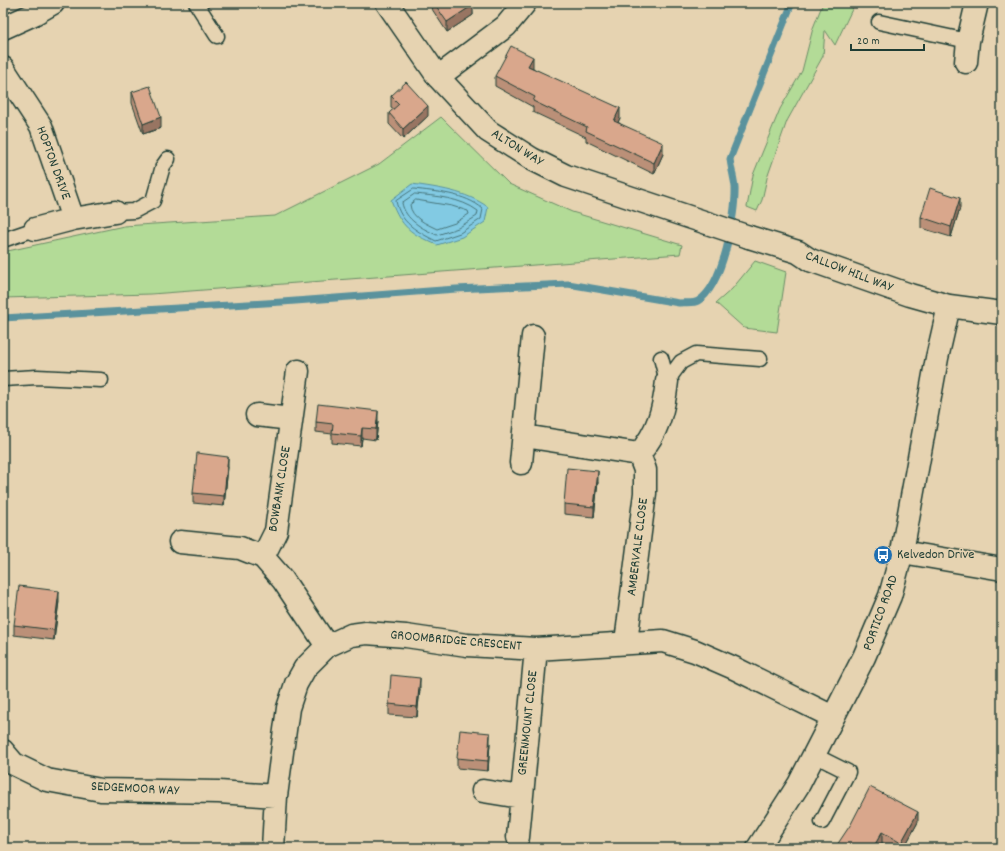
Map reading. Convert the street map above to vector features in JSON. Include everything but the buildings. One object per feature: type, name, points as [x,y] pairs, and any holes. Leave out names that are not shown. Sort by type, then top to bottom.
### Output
[{"type":"street","points":[[3,28],[34,14],[53,3]]},
{"type":"street","name":"ALTON WAY","points":[[387,3],[438,77],[488,131],[532,159],[566,176],[698,220]]},
{"type":"street","points":[[438,77],[506,26],[525,3]]},
{"type":"street","points":[[967,51],[976,3]]},
{"type":"street","name":"HOPTON DRIVE","points":[[3,68],[41,126],[73,219]]},
{"type":"street","name":"HOPTON DRIVE","points":[[35,229],[73,219],[115,212]]},
{"type":"street","name":"CALLOW HILL WAY","points":[[698,220],[798,252],[810,260],[910,295],[949,306],[1002,313]]},
{"type":"street","name":"PORTICO ROAD","points":[[758,848],[799,784],[880,624],[890,596],[902,552],[937,358],[949,306]]},
{"type":"street","points":[[521,463],[533,336]]},
{"type":"street","name":"BOWBANK CLOSE","points":[[263,557],[276,531],[298,371]]},
{"type":"street","points":[[524,436],[639,454],[650,442],[664,409],[667,381]]},
{"type":"street","points":[[258,415],[291,419]]},
{"type":"street","name":"AMBERVALE CLOSE","points":[[626,642],[645,493],[645,470],[639,454]]},
{"type":"street","points":[[180,542],[240,548],[263,557],[283,580],[327,646]]},
{"type":"street","points":[[902,552],[1002,569]]},
{"type":"street","name":"GROOMBRIDGE CRESCENT","points":[[273,848],[276,796],[288,708],[296,684],[305,668],[327,646],[351,635],[366,633],[406,636],[467,645],[536,648],[662,641],[695,651],[833,717]]},
{"type":"street","name":"GREENMOUNT CLOSE","points":[[518,837],[536,648]]},
{"type":"street","name":"SEDGEMOOR WAY","points":[[3,751],[14,764],[47,780],[101,790],[219,792],[276,796]]},
{"type":"street","name":"GREENMOUNT CLOSE","points":[[483,791],[521,797]]},
{"type":"lane","points":[[196,3],[217,36]]},
{"type":"lane","points":[[879,22],[967,51]]},
{"type":"lane","points":[[115,212],[134,211],[153,201],[163,166],[168,159]]},
{"type":"lane","name":"HOPTON DRIVE","points":[[3,240],[35,229]]},
{"type":"lane","points":[[667,381],[681,362],[696,354],[760,360]]},
{"type":"lane","points":[[661,358],[667,381]]},
{"type":"lane","points":[[3,379],[37,376],[101,380]]},
{"type":"lane","points":[[814,755],[848,772],[822,822]]},
{"type":"green space","points":[[823,3],[855,3],[835,45],[825,30],[823,56],[787,121],[767,178],[762,200],[757,211],[747,207],[753,175],[780,109],[802,71],[813,28]]},
{"type":"green space","points":[[441,117],[509,184],[572,212],[682,245],[680,254],[151,294],[3,298],[3,252],[124,226],[275,216],[379,164]]},
{"type":"green space","points":[[755,261],[786,272],[777,332],[744,328],[716,303],[732,289]]},
{"type":"water","points":[[412,184],[452,191],[470,197],[488,207],[485,222],[462,237],[437,245],[420,237],[413,233],[403,223],[391,200]]},
{"type":"waterway","points":[[3,318],[282,302],[456,289],[568,284],[679,303],[696,302],[707,293],[721,266],[730,231],[735,199],[735,187],[730,159],[792,3]]},
{"type":"place","name":"Kelvedon Drive","points":[[883,555]]}]
